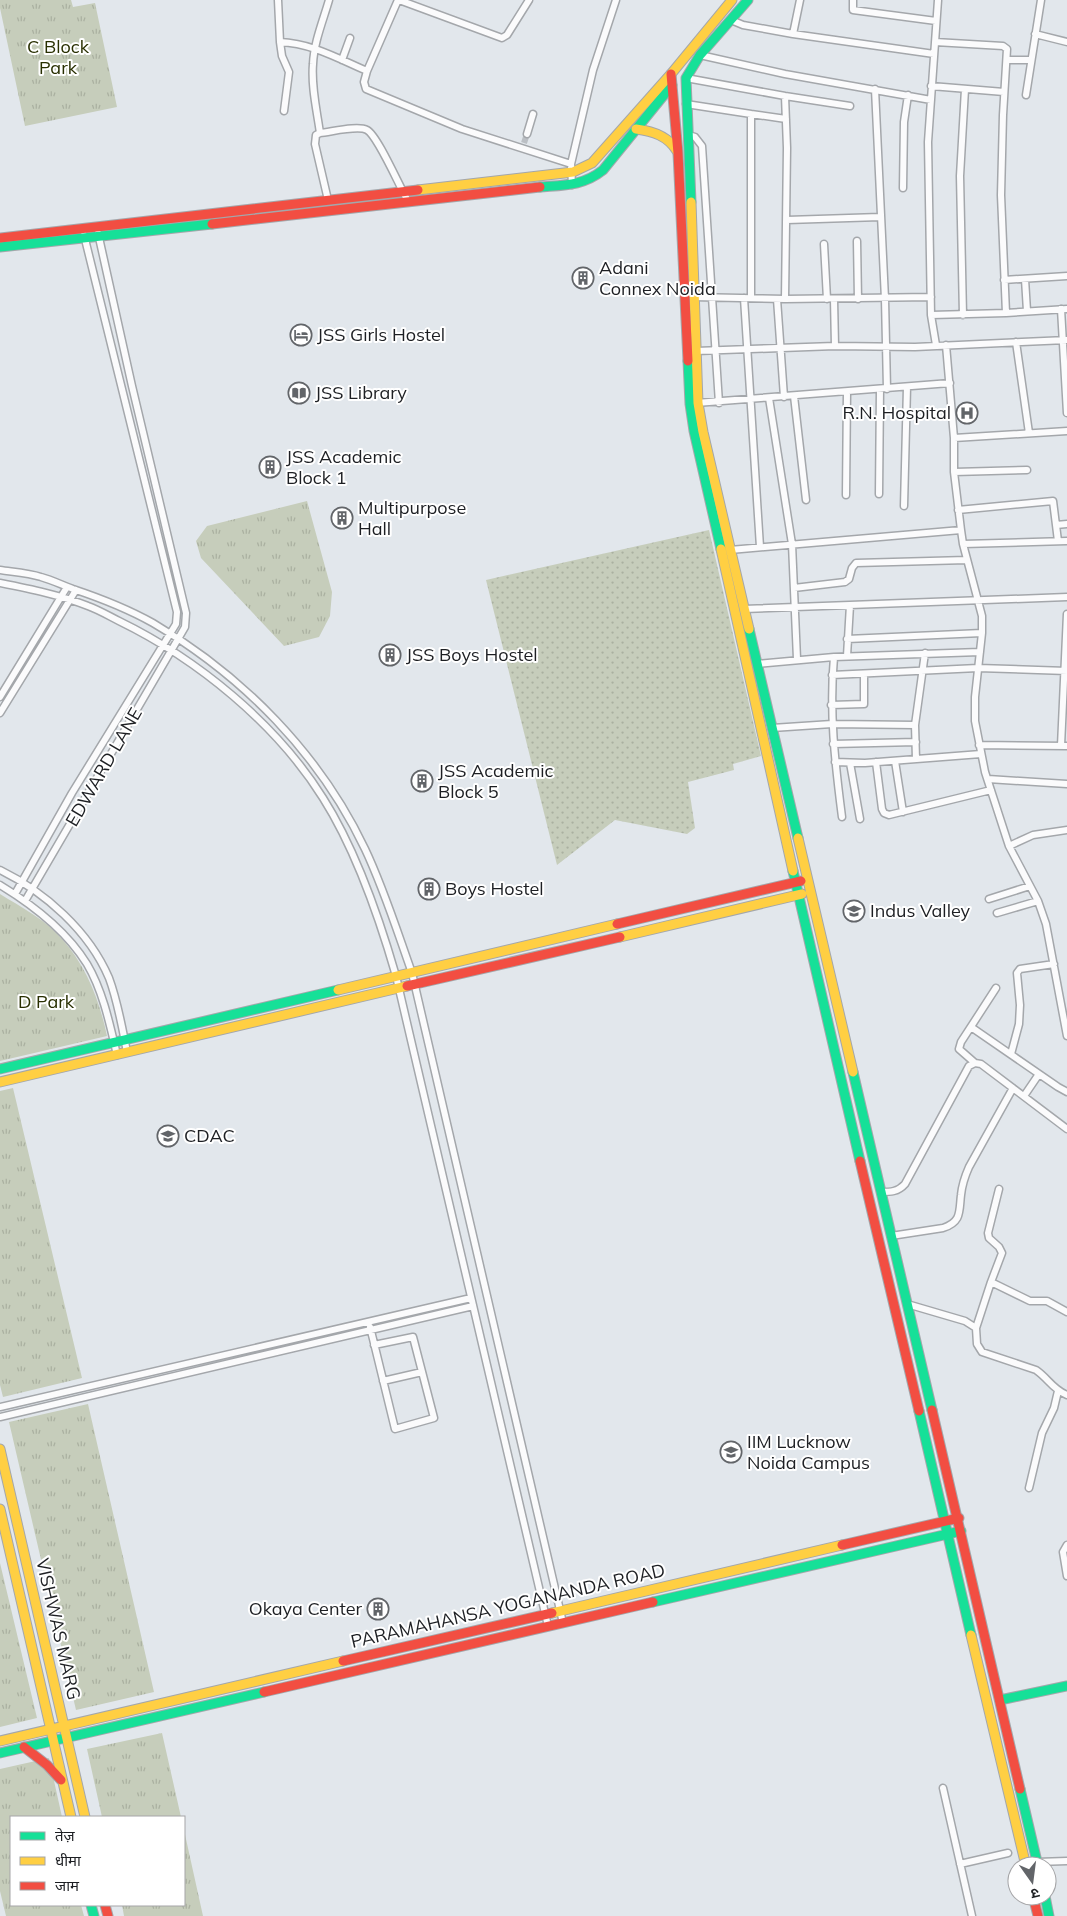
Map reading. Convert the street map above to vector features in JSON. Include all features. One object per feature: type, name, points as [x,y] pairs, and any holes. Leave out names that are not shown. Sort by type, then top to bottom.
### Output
[{"type":"street","points":[[278,0],[282,56],[289,72],[284,111]]},
{"type":"street","points":[[320,134],[313,82],[315,48],[329,0]]},
{"type":"street","points":[[529,0],[507,35],[502,38],[398,0],[364,82],[366,89],[426,116],[523,146],[572,168]]},
{"type":"street","points":[[572,185],[572,168],[593,70],[616,0]]},
{"type":"street","points":[[0,247],[98,231],[328,200],[403,192],[592,164],[671,74],[732,0]]},
{"type":"street","points":[[748,0],[700,55],[686,78],[696,350],[694,431],[798,895],[1024,1856]]},
{"type":"street","points":[[793,34],[800,0]]},
{"type":"street","points":[[853,0],[853,10],[936,21]]},
{"type":"street","points":[[936,345],[931,315],[928,142],[938,0]]},
{"type":"street","points":[[1026,95],[1041,0]]},
{"type":"street","points":[[731,20],[743,25],[793,34],[934,54]]},
{"type":"street","points":[[1035,34],[1067,42]]},
{"type":"street","points":[[342,60],[350,38]]},
{"type":"street","points":[[280,42],[315,48],[367,71]]},
{"type":"street","points":[[935,42],[1004,46],[1007,49],[1001,195],[1006,313]]},
{"type":"street","points":[[700,55],[785,74],[931,100]]},
{"type":"street","points":[[1007,60],[1031,60]]},
{"type":"street","points":[[671,74],[694,403],[703,432],[807,880],[959,1518],[1036,1856]]},
{"type":"street","points":[[686,78],[850,106]]},
{"type":"street","points":[[98,231],[572,185],[592,179],[598,174],[672,86]]},
{"type":"street","points":[[931,86],[1004,92]]},
{"type":"street","points":[[875,89],[885,299],[885,347],[878,494]]},
{"type":"street","points":[[963,315],[960,176],[965,90]]},
{"type":"street","points":[[903,188],[904,122],[908,95]]},
{"type":"street","points":[[785,96],[787,220],[785,299]]},
{"type":"street","points":[[686,104],[786,119]]},
{"type":"street","points":[[527,134],[533,114]]},
{"type":"street","points":[[751,114],[747,350],[760,547]]},
{"type":"street","points":[[328,200],[315,144],[316,136],[360,128],[367,130],[377,142],[408,202]]},
{"type":"street","points":[[636,128],[650,131],[667,139],[676,148],[678,154]]},
{"type":"street","points":[[688,134],[699,140],[702,146],[719,403]]},
{"type":"street","points":[[787,220],[880,216]]},
{"type":"street","name":"EDWARD LANE","points":[[25,901],[185,628],[186,613],[132,386],[98,231]]},
{"type":"street","points":[[0,238],[84,233]]},
{"type":"street","name":"EDWARD LANE","points":[[15,894],[72,793],[176,624],[177,612],[84,233]]},
{"type":"street","points":[[857,241],[858,299]]},
{"type":"street","points":[[824,244],[835,346]]},
{"type":"street","points":[[1004,280],[1067,276]]},
{"type":"street","points":[[1026,279],[1026,311]]},
{"type":"street","points":[[693,297],[777,299],[931,298]]},
{"type":"street","points":[[777,299],[784,397]]},
{"type":"street","points":[[931,315],[1064,309],[1067,413]]},
{"type":"street","points":[[696,350],[835,346],[885,347],[1065,340]]},
{"type":"street","points":[[1016,342],[1029,433]]},
{"type":"street","points":[[946,345],[958,510],[963,544],[980,601],[982,616],[975,713],[979,745],[1009,846],[1038,901],[1046,924],[1067,1036]]},
{"type":"street","points":[[694,403],[719,403],[950,383]]},
{"type":"street","points":[[904,506],[907,387]]},
{"type":"street","points":[[846,494],[847,392]]},
{"type":"street","points":[[794,396],[806,500]]},
{"type":"street","points":[[769,398],[792,544],[796,659]]},
{"type":"street","points":[[954,438],[1067,430]]},
{"type":"street","points":[[954,472],[1027,470]]},
{"type":"street","points":[[958,510],[1053,501],[1058,541]]},
{"type":"street","points":[[1056,525],[1067,524]]},
{"type":"street","points":[[730,550],[961,530]]},
{"type":"street","points":[[963,544],[1067,541]]},
{"type":"street","points":[[794,588],[845,582],[849,580],[852,568],[856,563],[967,560]]},
{"type":"street","points":[[0,570],[41,577],[152,622],[220,669],[276,720],[308,757],[334,794],[365,848],[387,900],[412,972],[563,1623]]},
{"type":"street","points":[[0,584],[36,591],[88,606],[143,633],[209,675],[295,758],[323,798],[350,849],[386,941],[396,976],[548,1626]]},
{"type":"street","points":[[0,697],[3,686],[67,587]]},
{"type":"street","points":[[0,713],[76,590]]},
{"type":"street","points":[[744,609],[1067,597]]},
{"type":"street","points":[[847,656],[850,605]]},
{"type":"street","points":[[979,745],[1064,746],[1067,614]]},
{"type":"street","points":[[848,639],[982,633]]},
{"type":"street","points":[[757,664],[796,659],[847,656],[980,652]]},
{"type":"street","points":[[916,760],[915,725],[925,653]]},
{"type":"street","points":[[834,657],[831,704],[833,744],[842,817]]},
{"type":"street","points":[[832,675],[978,668],[1066,671]]},
{"type":"street","points":[[831,704],[864,704],[864,674]]},
{"type":"street","points":[[772,728],[832,724],[915,725]]},
{"type":"street","points":[[833,744],[916,742]]},
{"type":"street","points":[[835,762],[916,760],[981,754]]},
{"type":"street","points":[[895,761],[903,812]]},
{"type":"street","points":[[876,762],[884,813],[894,815],[991,790]]},
{"type":"street","points":[[850,763],[860,819]]},
{"type":"street","points":[[988,779],[1067,784]]},
{"type":"street","points":[[1009,846],[1033,835],[1067,830]]},
{"type":"street","points":[[0,870],[45,898],[75,926],[94,951],[111,986],[117,1004],[127,1052]]},
{"type":"street","points":[[0,1069],[807,880]]},
{"type":"street","points":[[0,885],[25,901],[65,935],[87,964],[97,985],[117,1055]]},
{"type":"street","points":[[989,899],[1030,886]]},
{"type":"street","points":[[0,1082],[810,892]]},
{"type":"street","points":[[998,914],[1038,901]]},
{"type":"street","points":[[1011,1054],[1019,1024],[1020,1005],[1017,973],[1020,969],[1054,964]]},
{"type":"street","points":[[996,988],[961,1042],[959,1049],[975,1063],[981,1064],[1067,1129]]},
{"type":"street","points":[[971,1027],[1067,1092]]},
{"type":"street","points":[[881,1192],[901,1189],[905,1184],[969,1066],[975,1063]]},
{"type":"street","points":[[1024,1096],[1039,1074]]},
{"type":"street","points":[[891,1236],[943,1228],[951,1225],[956,1220],[960,1213],[964,1178],[968,1167],[1013,1088]]},
{"type":"street","points":[[999,1189],[988,1233],[989,1238],[999,1247],[1002,1253],[976,1328],[977,1344],[982,1352],[1036,1370],[1058,1391],[1067,1395]]},
{"type":"street","points":[[991,1282],[1030,1300],[1047,1301],[1067,1312]]},
{"type":"street","points":[[0,1407],[471,1298]]},
{"type":"street","points":[[894,1307],[907,1304],[965,1321],[976,1328]]},
{"type":"street","points":[[0,1417],[473,1306]]},
{"type":"street","points":[[369,1321],[370,1330],[395,1429],[434,1418],[413,1337],[374,1345]]},
{"type":"street","points":[[249,1349],[251,1358]]},
{"type":"street","points":[[155,1371],[157,1380]]},
{"type":"street","points":[[383,1381],[422,1372]]},
{"type":"street","points":[[96,1384],[98,1394]]},
{"type":"street","points":[[1029,1488],[1042,1433],[1054,1408],[1058,1391]]},
{"type":"street","name":"VISHWAS MARG","points":[[0,1449],[85,1816]]},
{"type":"street","name":"VISHWAS MARG","points":[[0,1509],[71,1816]]},
{"type":"street","name":"PARAMAHANSA YOGANANDA ROAD","points":[[0,1741],[959,1518]]},
{"type":"street","name":"PARAMAHANSA YOGANANDA ROAD","points":[[0,1753],[961,1531]]},
{"type":"street","points":[[1067,1546],[1063,1552],[1067,1576]]},
{"type":"street","points":[[1000,1700],[1067,1686]]},
{"type":"street","points":[[24,1747],[63,1782]]},
{"type":"street","points":[[943,1788],[972,1916]]},
{"type":"street","points":[[960,1864],[1008,1853]]},
{"type":"green space","name":"C Block Park","points":[[0,0],[71,0],[73,7],[95,3],[117,107],[25,126],[0,8]]},
{"type":"green space","points":[[307,501],[332,592],[330,616],[319,637],[284,646],[201,558],[196,541],[207,526]]},
{"type":"green space","points":[[709,530],[761,756],[733,764],[734,770],[688,782],[695,828],[687,834],[615,820],[557,865],[486,580]]},
{"type":"green space","name":"D Park","points":[[0,894],[49,926],[71,949],[91,984],[107,1036],[0,1061]]},
{"type":"green space","points":[[13,1088],[82,1378],[3,1397],[0,1385],[0,1091]]},
{"type":"green space","points":[[88,1404],[154,1692],[76,1710],[9,1422]]},
{"type":"green space","points":[[0,1563],[37,1718],[0,1727]]},
{"type":"green space","points":[[162,1733],[181,1816],[102,1816],[87,1749]]},
{"type":"green space","points":[[49,1758],[62,1816],[10,1816],[10,1906],[81,1906],[84,1916],[6,1916],[0,1891],[0,1769]]},
{"type":"green space","points":[[185,1835],[203,1916],[124,1916],[122,1906],[185,1906]]},
{"type":"tunnel","points":[[524,143],[527,134]]},
{"type":"traffic: fast","points":[[691,202],[686,78],[700,55],[748,0]]},
{"type":"traffic: fast","points":[[540,187],[581,182],[603,170],[672,85]]},
{"type":"traffic: fast","points":[[0,247],[212,224]]},
{"type":"traffic: fast","points":[[688,361],[690,404],[694,431],[721,549]]},
{"type":"traffic: fast","points":[[749,629],[798,838]]},
{"type":"traffic: fast","points":[[793,871],[860,1161]]},
{"type":"traffic: fast","points":[[0,1069],[338,990]]},
{"type":"traffic: fast","points":[[853,1072],[932,1410]]},
{"type":"traffic: fast","points":[[919,1411],[971,1635]]},
{"type":"traffic: fast","points":[[653,1602],[961,1531]]},
{"type":"traffic: fast","points":[[1000,1700],[1067,1686]]},
{"type":"traffic: fast","points":[[0,1753],[264,1692]]},
{"type":"traffic: fast","points":[[1020,1789],[1036,1856]]},
{"type":"traffic: fast","points":[[91,1906],[94,1916]]},
{"type":"traffic: fast","points":[[1047,1906],[1049,1916]]},
{"type":"traffic: slow","points":[[418,190],[573,172],[592,163],[671,74],[732,0]]},
{"type":"traffic: slow","points":[[636,129],[660,135],[677,151]]},
{"type":"traffic: slow","points":[[691,202],[698,403],[703,432],[749,629]]},
{"type":"traffic: slow","points":[[721,549],[793,871]]},
{"type":"traffic: slow","points":[[798,838],[853,1072]]},
{"type":"traffic: slow","points":[[620,937],[802,894]]},
{"type":"traffic: slow","points":[[338,990],[617,924]]},
{"type":"traffic: slow","points":[[0,1082],[407,986]]},
{"type":"traffic: slow","points":[[0,1449],[85,1816]]},
{"type":"traffic: slow","points":[[0,1509],[71,1816]]},
{"type":"traffic: slow","points":[[552,1613],[842,1545]]},
{"type":"traffic: slow","points":[[971,1635],[1024,1856]]},
{"type":"traffic: slow","points":[[0,1741],[343,1661]]},
{"type":"traffic: jam","points":[[671,74],[678,153],[688,361]]},
{"type":"traffic: jam","points":[[212,224],[540,187]]},
{"type":"traffic: jam","points":[[0,238],[418,190]]},
{"type":"traffic: jam","points":[[617,924],[801,881]]},
{"type":"traffic: jam","points":[[407,986],[620,937]]},
{"type":"traffic: jam","points":[[860,1161],[919,1411]]},
{"type":"traffic: jam","points":[[932,1410],[1020,1789]]},
{"type":"traffic: jam","points":[[842,1545],[959,1518]]},
{"type":"traffic: jam","points":[[264,1692],[653,1602]]},
{"type":"traffic: jam","points":[[343,1661],[552,1613]]},
{"type":"traffic: jam","points":[[24,1747],[47,1765],[61,1780]]},
{"type":"traffic: jam","points":[[105,1906],[108,1916]]},
{"type":"traffic: jam","points":[[1036,1906],[1038,1916]]},
{"type":"place","name":"Adani Connex Noida","points":[[583,278]]},
{"type":"place","name":"JSS Girls Hostel","points":[[301,335]]},
{"type":"place","name":"JSS Library","points":[[299,393]]},
{"type":"place","name":"R.N. Hospital","points":[[967,413]]},
{"type":"place","name":"JSS Academic Block 1","points":[[270,467]]},
{"type":"place","name":"Multipurpose Hall","points":[[342,518]]},
{"type":"place","name":"JSS Boys Hostel","points":[[390,655]]},
{"type":"place","name":"JSS Academic Block 5","points":[[422,781]]},
{"type":"place","name":"Boys Hostel","points":[[429,889]]},
{"type":"place","name":"Indus Valley","points":[[854,911]]},
{"type":"place","name":"CDAC","points":[[168,1136]]},
{"type":"place","name":"IIM Lucknow Noida Campus","points":[[731,1452]]},
{"type":"place","name":"Okaya Center","points":[[378,1609]]}]
